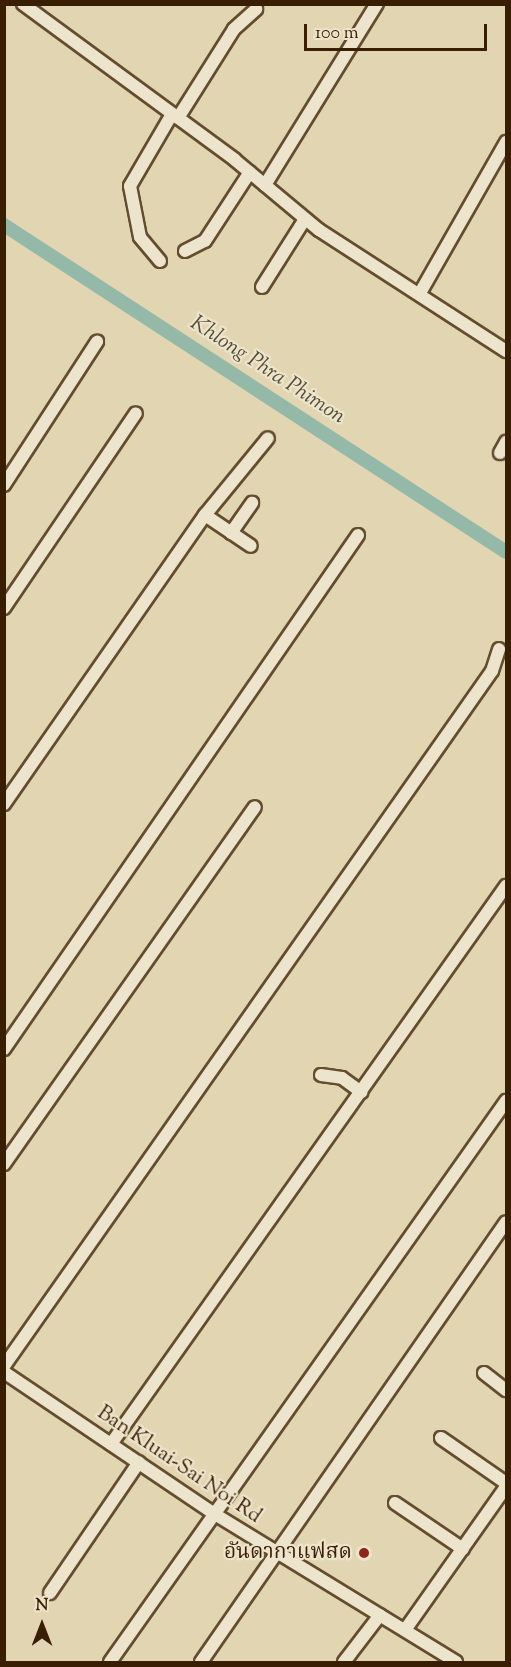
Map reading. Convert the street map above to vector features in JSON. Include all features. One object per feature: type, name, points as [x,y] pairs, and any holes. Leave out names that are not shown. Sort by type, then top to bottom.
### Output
[{"type":"street","points":[[23,4],[250,172],[305,219],[507,351]]},
{"type":"street","points":[[265,185],[377,4]]},
{"type":"street","points":[[159,261],[140,237],[130,186],[234,29],[256,9]]},
{"type":"street","points":[[420,293],[507,142]]},
{"type":"street","points":[[185,251],[205,241],[250,172]]},
{"type":"street","points":[[262,287],[305,219]]},
{"type":"street","points":[[4,485],[97,342]]},
{"type":"street","points":[[4,608],[136,413]]},
{"type":"street","points":[[6,799],[205,515],[268,438]]},
{"type":"street","points":[[231,533],[252,503]]},
{"type":"street","points":[[205,515],[251,546]]},
{"type":"street","points":[[4,1049],[358,535]]},
{"type":"street","points":[[4,1366],[492,671],[499,649]]},
{"type":"street","points":[[4,1164],[255,807]]},
{"type":"street","points":[[111,1444],[507,886]]},
{"type":"street","points":[[321,1075],[342,1078],[361,1092]]},
{"type":"street","points":[[110,1662],[213,1513],[507,1101]]},
{"type":"street","points":[[201,1662],[275,1550],[507,1222]]},
{"type":"street","name":"Ban Kluai-Sai Noi Rd","points":[[4,1372],[213,1513],[456,1662]]},
{"type":"street","points":[[484,1373],[507,1390]]},
{"type":"street","points":[[405,1630],[507,1485],[441,1438]]},
{"type":"street","points":[[50,1593],[139,1462]]},
{"type":"street","points":[[395,1503],[463,1549]]},
{"type":"street","points":[[344,1662],[380,1615]]},
{"type":"waterway","name":"Khlong Phra Phimon","points":[[4,225],[506,552]]},
{"type":"place","name":"อันดากาแฟสด","points":[[364,1553]]}]
